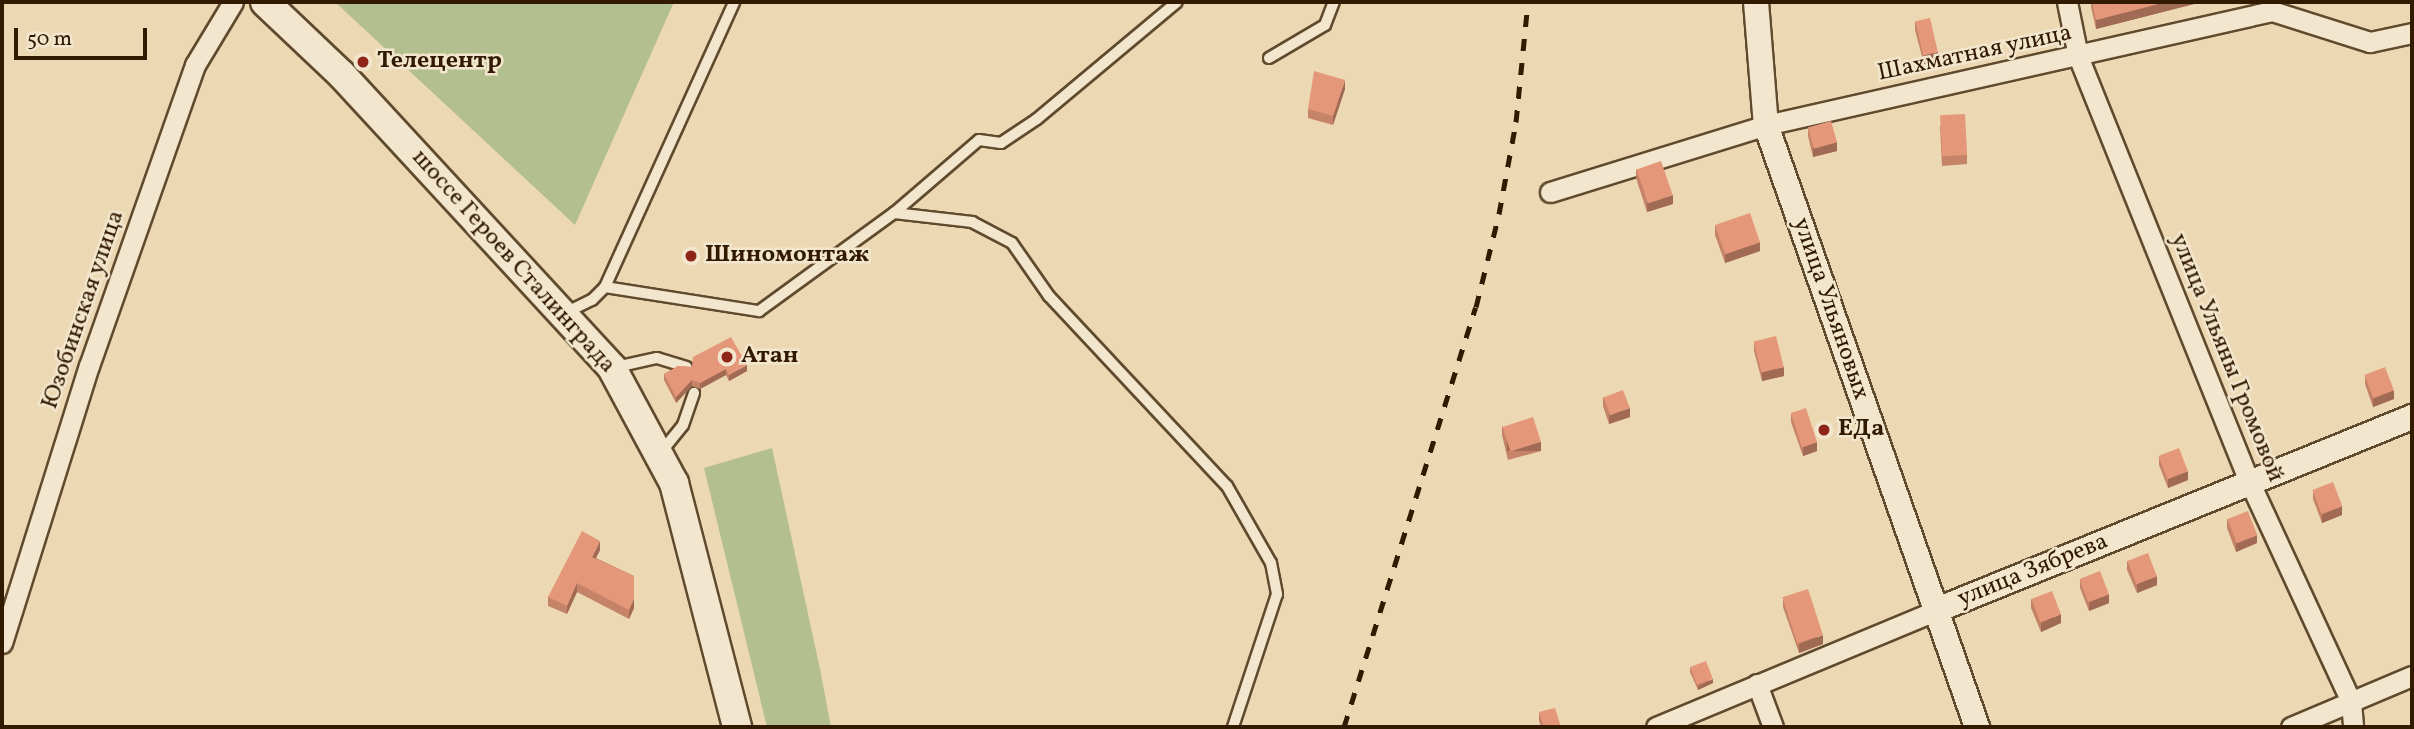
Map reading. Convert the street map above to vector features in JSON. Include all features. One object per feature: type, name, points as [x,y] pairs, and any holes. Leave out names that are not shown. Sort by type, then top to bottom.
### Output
[{"type":"main road","name":"шоссе Героев Сталинграда","points":[[265,2],[342,75],[612,368],[662,452],[674,483],[737,727]]},
{"type":"street","name":"Юзобинская улица","points":[[2,643],[89,366],[195,65],[233,2]]},
{"type":"street","name":"улица Ульяновых","points":[[1756,2],[1766,125],[1977,727]]},
{"type":"street","name":"улица Ульяны Громовой","points":[[2067,2],[2078,56],[2250,483],[2351,702],[2353,727]]},
{"type":"street","name":"Шахматная улица","points":[[1550,192],[1766,125],[2078,56],[2271,6],[2370,42],[2412,33]]},
{"type":"street","name":"улица Зябрева","points":[[1656,727],[2412,417]]},
{"type":"street","points":[[2291,727],[2412,676]]},
{"type":"street","points":[[1757,684],[1773,727]]},
{"type":"lane","points":[[564,313],[592,300],[605,287],[734,2]]},
{"type":"lane","points":[[605,287],[759,311],[894,214],[979,140],[1001,143],[1037,119],[1177,2]]},
{"type":"lane","points":[[1269,58],[1325,25],[1334,2]]},
{"type":"lane","points":[[894,214],[972,222],[1012,243],[1049,296],[1227,486],[1271,563],[1277,594],[1233,727]]},
{"type":"lane","points":[[612,368],[657,358],[687,367]]},
{"type":"lane","points":[[662,452],[683,425],[694,393]]},
{"type":"green space","points":[[335,2],[674,2],[575,225]]},
{"type":"green space","points":[[772,448],[831,727],[767,727],[704,468]]},
{"type":"building","points":[[2092,2],[2166,2],[2096,20]]},
{"type":"building","points":[[1930,18],[1938,52],[1923,55],[1915,21]]},
{"type":"building","points":[[1314,71],[1345,80],[1333,116],[1308,109]]},
{"type":"building","points":[[1965,114],[1967,155],[1942,156],[1940,115]]},
{"type":"building","points":[[1831,121],[1837,142],[1814,149],[1808,128]]},
{"type":"building","points":[[1661,161],[1673,195],[1648,204],[1636,169]]},
{"type":"building","points":[[1750,213],[1760,242],[1725,254],[1715,225]]},
{"type":"building","points":[[1776,336],[1784,367],[1761,373],[1754,342]]},
{"type":"building","points":[[731,337],[747,365],[729,375],[726,369],[700,383],[692,380],[676,397],[664,374],[678,366],[692,367],[693,357]]},
{"type":"building","points":[[2385,367],[2394,390],[2373,398],[2364,375]]},
{"type":"building","points":[[1623,390],[1630,408],[1610,415],[1603,398]]},
{"type":"building","points":[[1806,408],[1817,442],[1802,447],[1791,413]]},
{"type":"building","points":[[1533,417],[1541,442],[1511,452],[1503,427]]},
{"type":"building","points":[[2179,448],[2188,471],[2167,479],[2158,456]]},
{"type":"building","points":[[2333,482],[2342,506],[2322,514],[2312,490]]},
{"type":"building","points":[[2248,511],[2257,535],[2237,543],[2227,519]]},
{"type":"building","points":[[582,531],[600,541],[592,557],[634,576],[634,599],[629,610],[577,583],[567,606],[548,597]]},
{"type":"building","points":[[2148,553],[2157,576],[2136,584],[2127,561]]},
{"type":"building","points":[[2100,571],[2109,594],[2088,602],[2079,579]]},
{"type":"building","points":[[1808,589],[1823,635],[1797,643],[1782,597]]},
{"type":"building","points":[[2052,591],[2061,614],[2040,622],[2031,599]]},
{"type":"building","points":[[1706,661],[1713,679],[1697,685],[1690,667]]},
{"type":"building","points":[[1555,708],[1561,727],[1544,727],[1539,712]]},
{"type":"railway","points":[[1344,727],[1476,307],[1499,214],[1516,122],[1528,2]]},
{"type":"place","name":"Телецентр","points":[[363,62]]},
{"type":"place","name":"Шиномонтаж","points":[[691,256]]},
{"type":"place","name":"Атан","points":[[727,357]]},
{"type":"place","name":"ЕДа","points":[[1824,430]]}]
